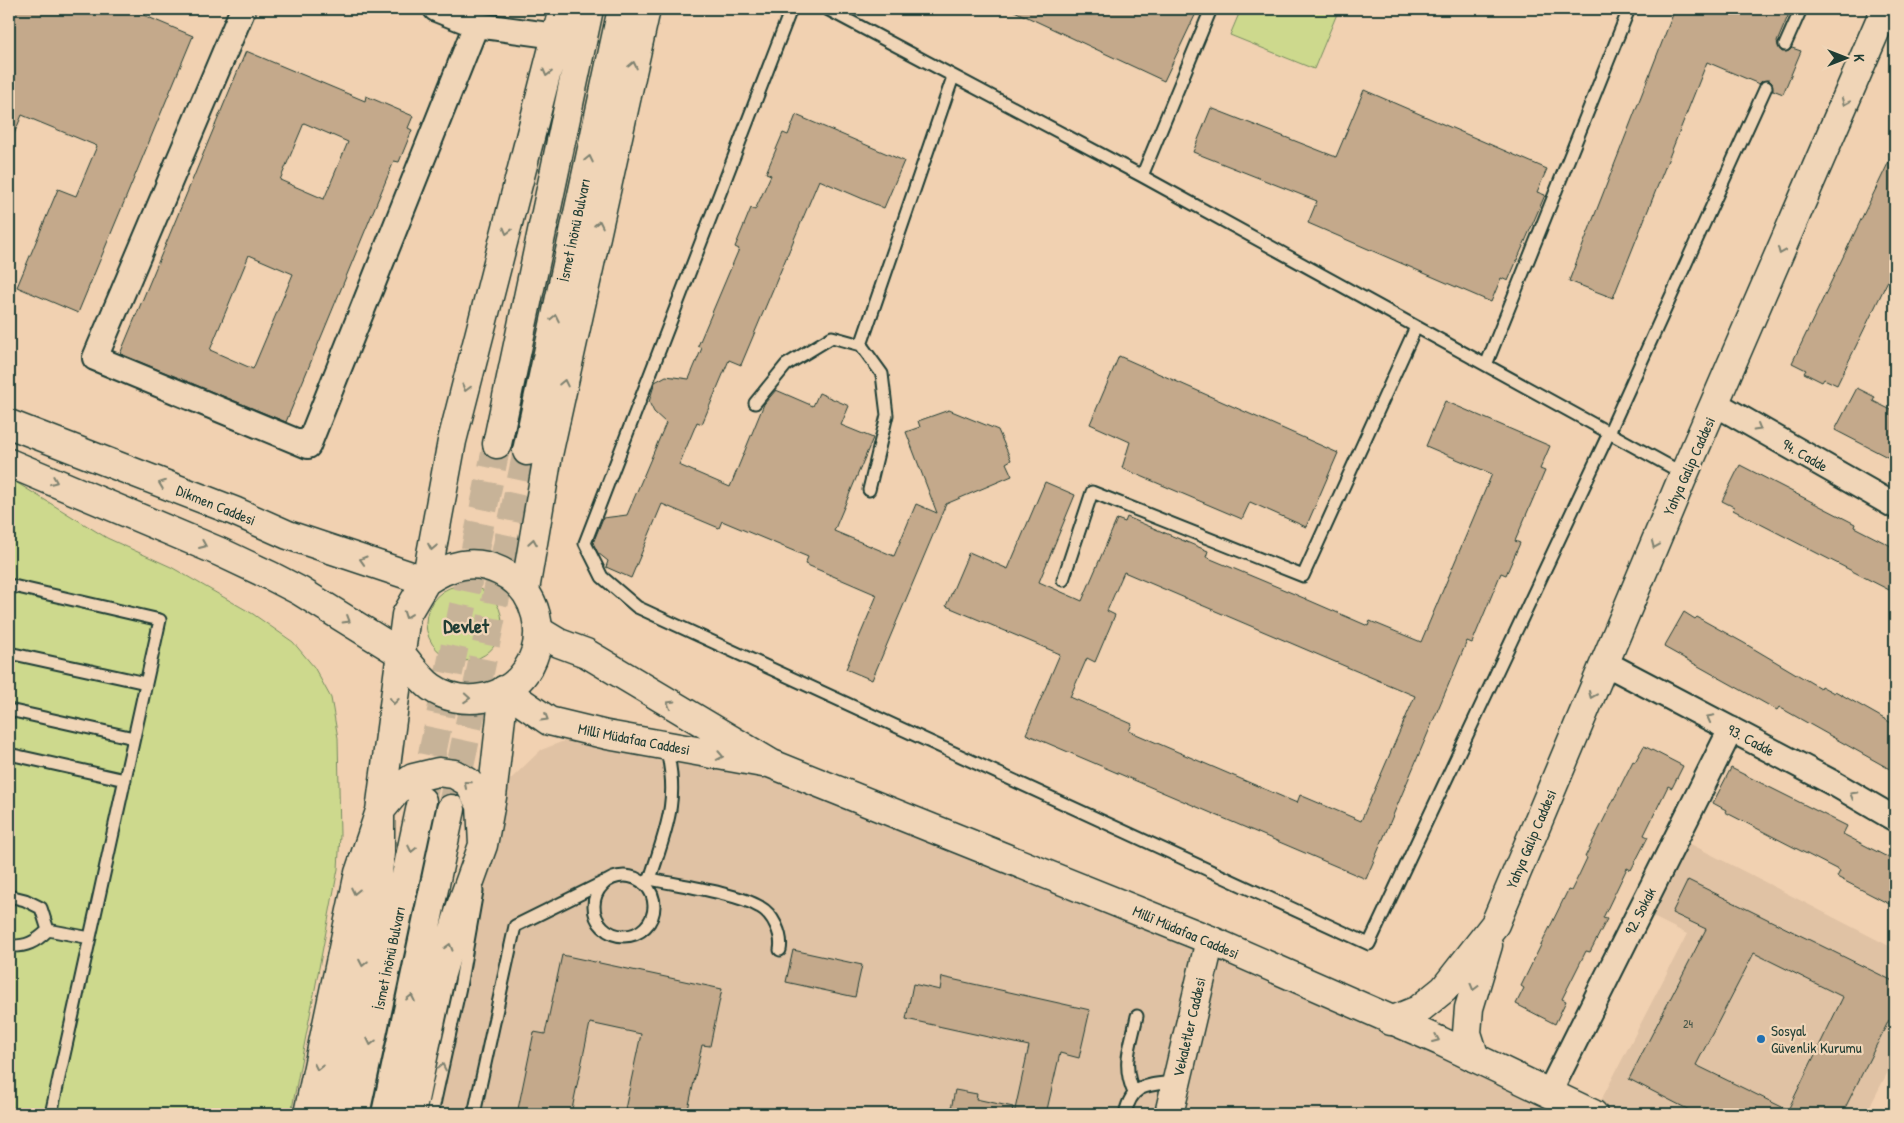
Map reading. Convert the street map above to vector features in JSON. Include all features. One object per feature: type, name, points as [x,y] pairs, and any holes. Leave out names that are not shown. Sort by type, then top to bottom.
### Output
[{"type":"main road","points":[[334,1114],[376,894],[380,853],[380,811],[406,615],[426,581],[452,441],[563,9]]},
{"type":"main road","name":"İsmet İnönü Bulvarı","points":[[497,444],[589,9]]},
{"type":"main road","name":"İsmet İnönü Bulvarı","points":[[527,451],[622,9]]},
{"type":"main road","points":[[525,590],[548,455],[646,9]]},
{"type":"main road","name":"Yahya Galip Caddesi","points":[[1475,1058],[1467,1033],[1468,1008],[1495,924],[1684,474],[1716,404],[1885,9]]},
{"type":"main road","name":"Dikmen Caddesi","points":[[9,424],[234,511],[288,535],[426,581]]},
{"type":"main road","points":[[9,463],[211,548],[300,591],[400,653],[432,687],[449,696],[468,700],[490,697],[504,690],[526,673],[536,653],[539,632],[536,610],[525,590],[510,576],[490,566],[474,564],[458,565],[443,570],[426,581]]},
{"type":"main road","name":"Millî Müdafaa Caddesi","points":[[539,632],[559,643],[586,653],[772,764],[1210,940],[1475,1058],[1593,1114]]},
{"type":"main road","points":[[411,1114],[440,977],[461,906],[483,845],[492,797],[504,690]]},
{"type":"main road","name":"Millî Müdafaa Caddesi","points":[[504,690],[549,722],[772,764]]},
{"type":"main road","points":[[308,1114],[359,873],[380,811],[399,788],[414,778],[438,772],[454,774],[468,782],[481,805],[483,845]]},
{"type":"main road","name":"İsmet İnönü Bulvarı","points":[[355,1114],[422,802]]},
{"type":"main road","name":"İsmet İnönü Bulvarı","points":[[386,1114],[450,809]]},
{"type":"main road","name":"Yahya Galip Caddesi","points":[[1390,1020],[1418,1010],[1444,989],[1495,924]]},
{"type":"main road","name":"Vekaletler Caddesi","points":[[1169,1114],[1210,940]]},
{"type":"street","points":[[243,9],[95,358],[308,446],[476,25]]},
{"type":"street","points":[[436,9],[476,25],[556,36]]},
{"type":"street","name":"94. Cadde","points":[[1716,404],[1895,506]]},
{"type":"street","name":"93. Cadde","points":[[1605,663],[1835,784],[1895,819]]},
{"type":"street","name":"92. Sokak","points":[[1549,1093],[1731,730]]},
{"type":"lane","points":[[791,9],[585,543],[602,577],[637,607],[1369,944],[1609,433],[1766,87]]},
{"type":"lane","points":[[829,9],[1142,176],[1684,474]]},
{"type":"lane","points":[[1142,176],[1211,9]]},
{"type":"lane","points":[[1486,365],[1629,9]]},
{"type":"lane","points":[[1785,45],[1802,9]]},
{"type":"lane","points":[[861,345],[953,76]]},
{"type":"lane","points":[[1063,580],[1092,492],[1304,576],[1416,327]]},
{"type":"lane","points":[[756,403],[786,364],[832,337],[861,345],[882,374],[887,415],[869,490]]},
{"type":"lane","points":[[9,585],[160,620],[51,1114]]},
{"type":"lane","points":[[9,653],[146,683]]},
{"type":"lane","points":[[9,710],[134,738]]},
{"type":"lane","points":[[604,882],[594,900],[597,920],[612,934],[622,936],[641,930],[652,915],[652,896],[647,881],[667,826],[674,794],[673,772],[666,745]]},
{"type":"lane","points":[[9,754],[125,780]]},
{"type":"lane","points":[[432,1114],[475,912],[483,845]]},
{"type":"lane","points":[[474,1114],[515,926],[604,882],[623,875],[743,900],[760,907],[768,914],[777,928],[781,944],[780,950]]},
{"type":"lane","points":[[9,896],[25,900],[41,908],[48,930]]},
{"type":"lane","points":[[48,930],[90,938]]},
{"type":"lane","points":[[9,946],[26,946],[39,939],[48,930]]},
{"type":"lane","points":[[1134,1092],[1127,1078],[1126,1065],[1137,1016]]},
{"type":"lane","points":[[1125,1114],[1128,1102],[1134,1092],[1144,1086],[1176,1082]]},
{"type":"shaded area","points":[[607,735],[772,764],[1593,1114],[432,1114],[492,797],[541,750],[564,741]]},
{"type":"shaded area","points":[[1677,837],[1895,949],[1895,1058],[1866,1114],[1594,1114],[1687,934],[1641,911]]},
{"type":"green space","points":[[1241,9],[1339,9],[1314,69],[1230,35]]},
{"type":"green space","points":[[9,478],[107,538],[171,567],[253,614],[293,642],[314,667],[331,698],[338,738],[340,835],[338,869],[291,1114],[9,1114]]},
{"type":"green space","points":[[464,585],[479,588],[491,596],[499,608],[502,623],[499,638],[491,650],[479,658],[464,661],[449,658],[437,650],[429,638],[426,623],[429,608],[437,596],[449,588]]},
{"type":"building","points":[[9,9],[129,9],[193,36],[78,313],[17,287],[58,189],[76,196],[97,146],[22,115],[9,146]]},
{"type":"building","points":[[1010,9],[1198,9],[1164,81]]},
{"type":"building","points":[[1675,9],[1701,9],[1713,14],[1716,9],[1791,9],[1777,42],[1782,52],[1789,51],[1792,48],[1801,51],[1783,94],[1773,90],[1772,83],[1769,80],[1762,81],[1759,84],[1707,62],[1613,298],[1569,281]]},
{"type":"building","points":[[246,51],[365,101],[366,96],[413,116],[408,128],[412,130],[399,162],[394,161],[286,422],[120,354]],"holes":[[[304,123],[348,142],[324,199],[280,180]],[[249,255],[293,274],[253,369],[210,350]]]},
{"type":"building","points":[[1364,90],[1547,169],[1537,192],[1545,195],[1508,281],[1501,278],[1491,302],[1308,223],[1317,201],[1193,152],[1211,108],[1336,157]]},
{"type":"building","points":[[796,115],[904,161],[884,208],[819,180],[741,365],[729,360],[702,424],[697,422],[679,465],[730,487],[764,404],[776,390],[813,406],[819,393],[849,406],[841,425],[873,438],[834,531],[894,556],[916,504],[937,513],[906,432],[920,427],[918,421],[949,410],[998,430],[1011,460],[1006,463],[1012,476],[946,504],[872,680],[846,669],[877,595],[805,564],[808,557],[722,521],[719,528],[662,504],[631,578],[606,567],[608,561],[598,553],[593,543],[603,518],[627,515],[666,423],[654,412],[649,402],[655,382],[666,376],[689,379],[702,348],[698,346],[739,249],[735,247],[751,208],[755,210],[771,175],[766,173],[783,133],[788,135]]},
{"type":"building","points":[[1895,149],[1895,266],[1837,385],[1824,379],[1822,382],[1804,373],[1806,370],[1792,363]]},
{"type":"building","points":[[1119,356],[1338,453],[1306,527],[1250,502],[1242,519],[1122,468],[1130,442],[1090,424]]},
{"type":"building","points":[[1857,388],[1875,397],[1873,401],[1895,412],[1895,461],[1835,430]]},
{"type":"building","points":[[1445,401],[1550,446],[1540,469],[1545,471],[1515,541],[1520,543],[1506,575],[1501,573],[1472,643],[1467,641],[1366,879],[1026,734],[1060,654],[946,606],[969,552],[1008,569],[1045,482],[1075,495],[1039,582],[1082,601],[1117,519],[1125,522],[1127,517],[1208,551],[1206,557],[1368,626],[1370,621],[1421,642],[1492,474],[1426,446]],"holes":[[[1124,572],[1415,696],[1361,821],[1300,795],[1297,803],[1129,731],[1132,724],[1070,697],[1087,658],[1095,662],[1115,615],[1107,611]]]},
{"type":"building","points":[[1740,465],[1855,524],[1854,527],[1895,548],[1895,593],[1733,510],[1734,507],[1722,501]]},
{"type":"building","points":[[1684,612],[1695,619],[1697,617],[1744,643],[1820,688],[1821,686],[1834,693],[1835,691],[1895,725],[1895,772],[1779,707],[1777,710],[1664,647]]},
{"type":"building","points":[[1644,746],[1683,766],[1672,788],[1668,786],[1644,835],[1648,837],[1631,870],[1627,868],[1603,918],[1607,919],[1590,952],[1586,951],[1562,999],[1566,1001],[1555,1024],[1516,1004],[1524,988],[1521,986],[1568,890],[1571,891],[1579,875],[1587,858],[1585,857],[1633,761],[1635,762]]},
{"type":"building","points":[[1731,768],[1847,826],[1843,834],[1895,861],[1895,907],[1837,877],[1840,871],[1725,812],[1726,810],[1713,803]]},
{"type":"building","points":[[1688,880],[1895,982],[1895,1023],[1889,1020],[1842,1114],[1697,1114],[1629,1079],[1706,929],[1672,913]],"holes":[[[1754,953],[1843,997],[1788,1110],[1696,1065]]]},
{"type":"building","points":[[793,950],[862,965],[855,997],[786,982]]},
{"type":"building","points":[[562,955],[722,989],[710,1046],[702,1045],[687,1114],[624,1114],[641,1034],[590,1023],[571,1114],[517,1114],[534,1032],[545,1034]]},
{"type":"building","points":[[942,977],[1090,1010],[1079,1058],[1060,1053],[1046,1114],[1014,1114],[1029,1046],[906,1019],[913,984],[940,990]]},
{"type":"building","points":[[955,1090],[977,1094],[976,1099],[1013,1107],[1012,1114],[950,1114]]},
{"type":"tunnel","points":[[423,797],[497,444]]},
{"type":"tunnel","points":[[451,809],[527,451]]},
{"type":"place","name":"Sosyal Güvenlik Kurumu","points":[[1761,1039]]},
{"type":"district","name":"Devlet","points":[[466,625]]}]
